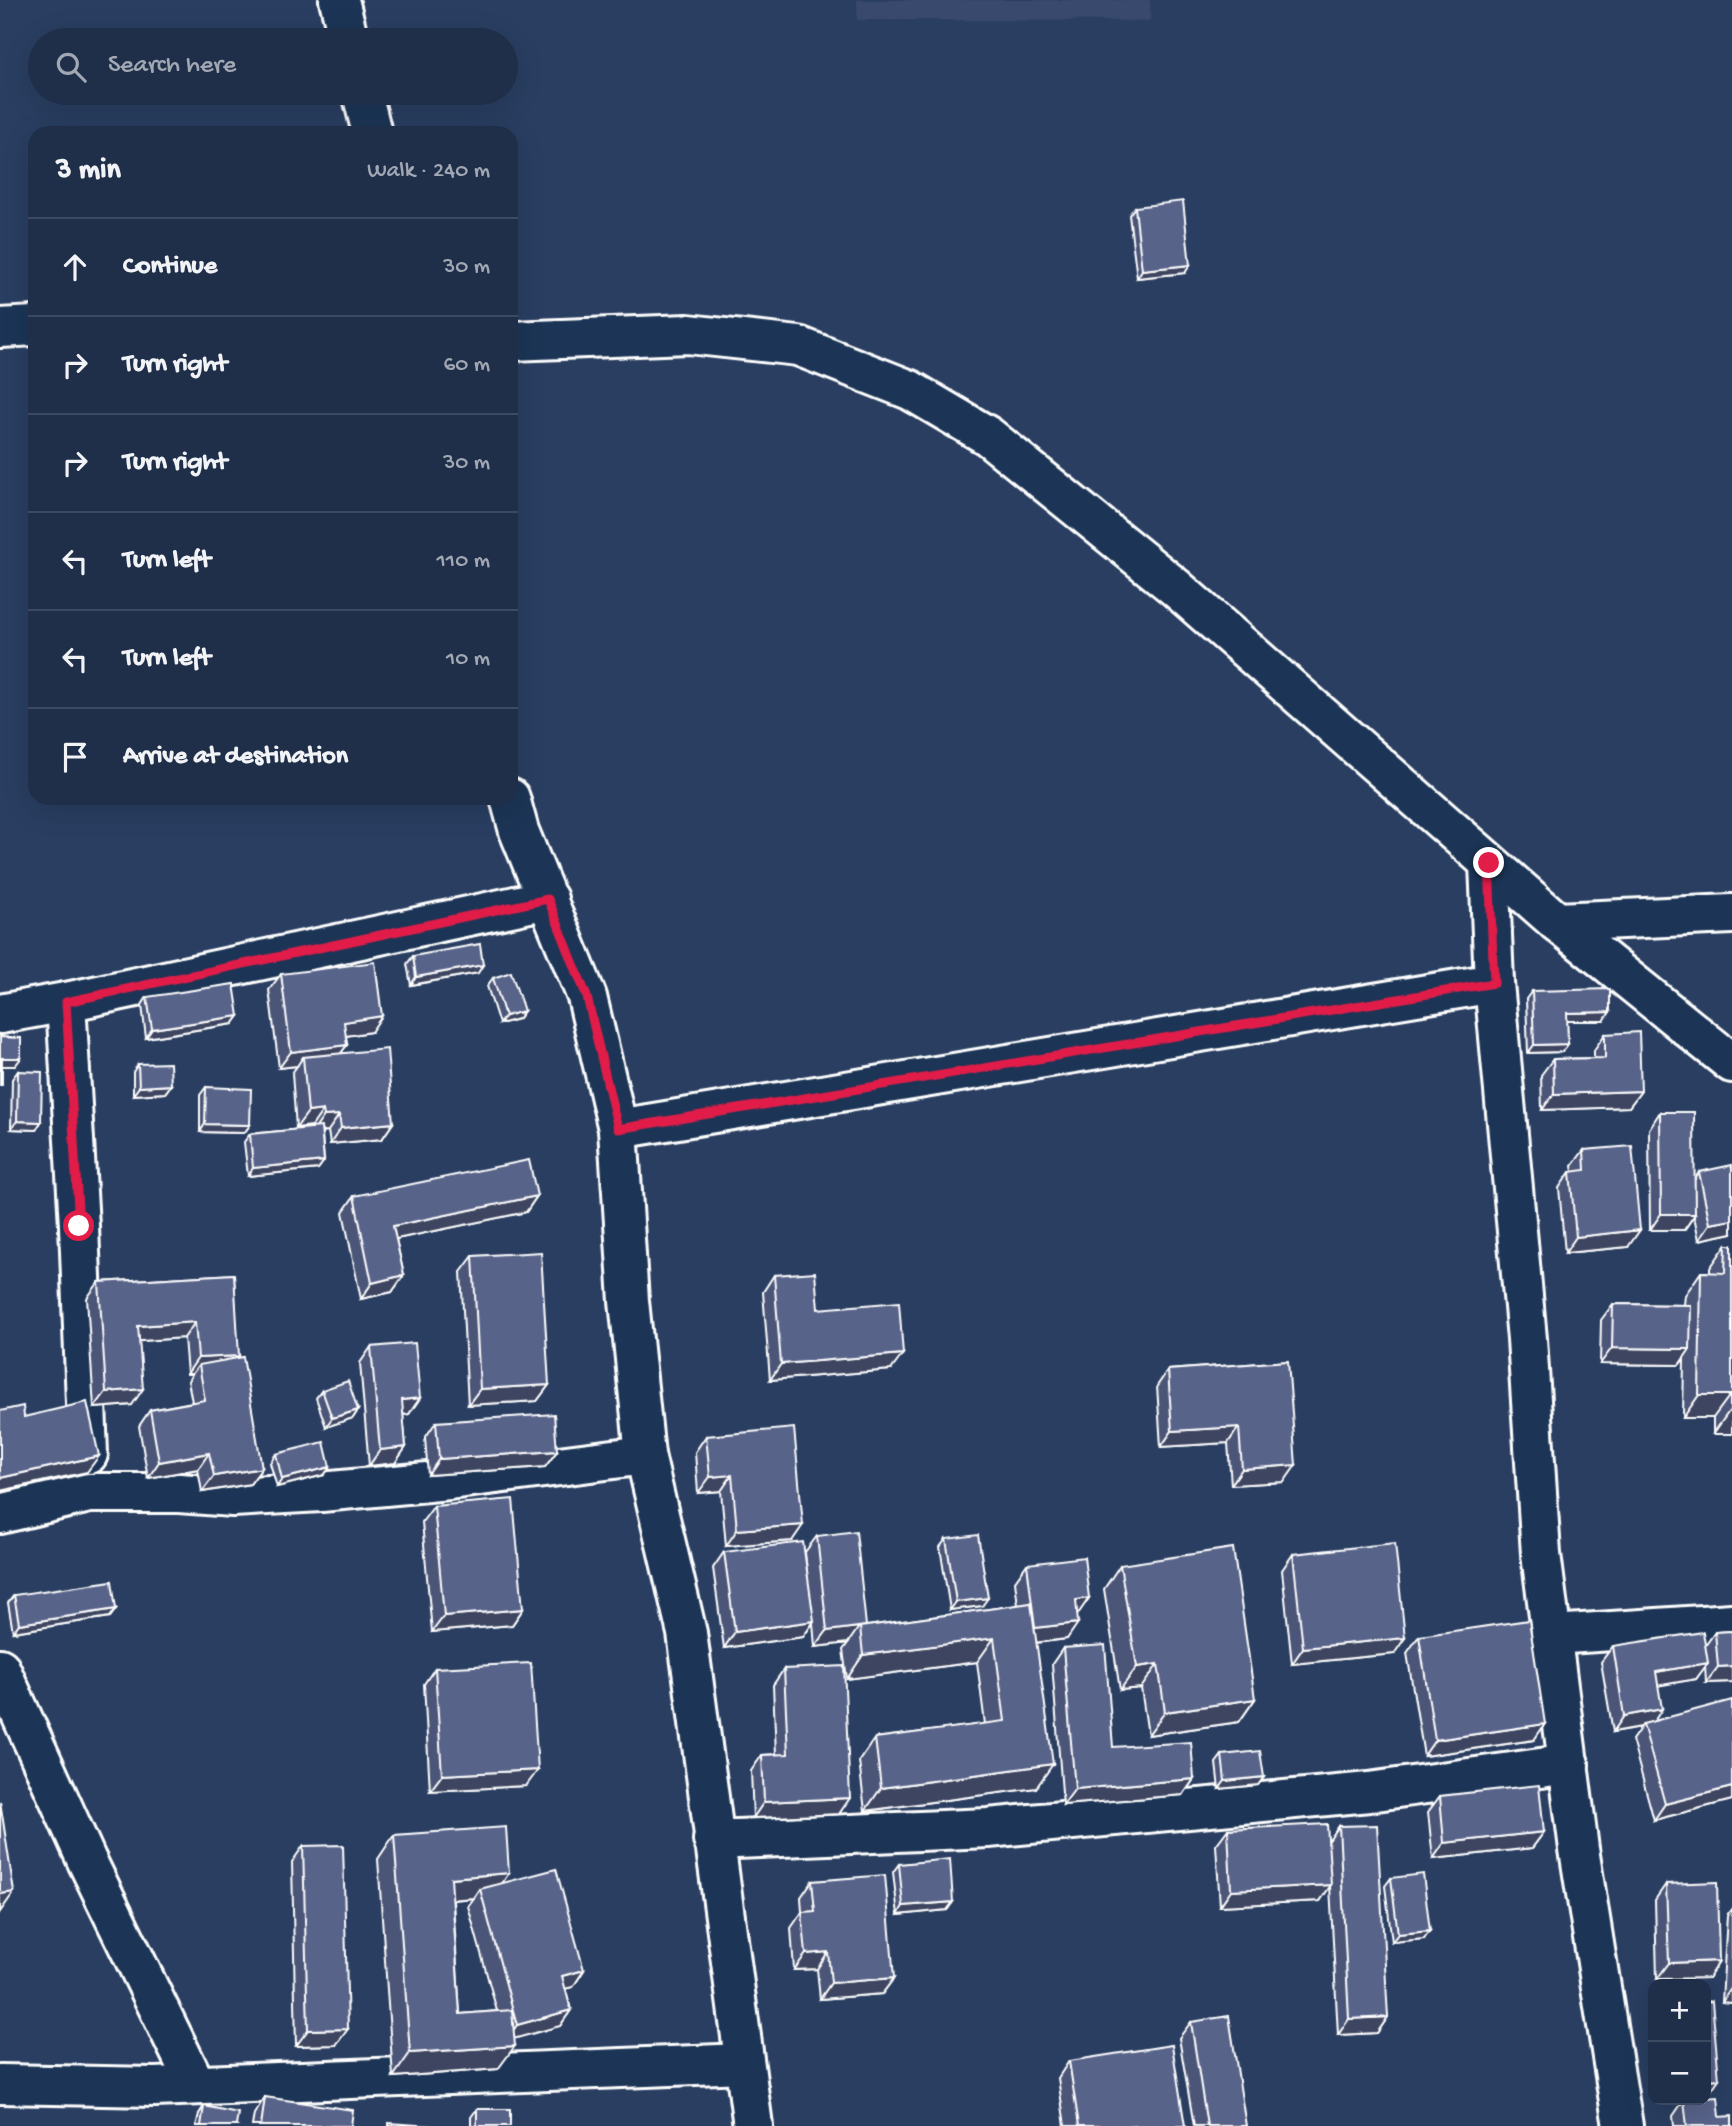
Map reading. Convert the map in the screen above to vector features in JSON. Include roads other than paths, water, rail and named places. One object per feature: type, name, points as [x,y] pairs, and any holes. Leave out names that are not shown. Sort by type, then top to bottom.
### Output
[{"type":"street","points":[[339,0],[346,28]]},
{"type":"street","points":[[365,105],[370,126]]},
{"type":"street","points":[[0,328],[28,326]]},
{"type":"street","points":[[518,341],[688,334],[798,346],[910,390],[988,436],[1175,587],[1557,922],[1732,1063]]},
{"type":"street","points":[[512,805],[519,831],[587,997],[618,1129],[629,1301],[645,1455],[687,1633],[753,2126]]},
{"type":"street","points":[[1489,863],[1494,983],[1527,1339],[1541,1554],[1580,1849],[1623,2126]]},
{"type":"street","points":[[0,1014],[548,899]]},
{"type":"street","points":[[1557,922],[1732,914]]},
{"type":"street","points":[[618,1129],[1494,983]]},
{"type":"street","points":[[66,1002],[79,1226],[89,1493]]},
{"type":"street","points":[[0,1514],[89,1493],[179,1493],[233,1497],[321,1492],[449,1480],[645,1455]]},
{"type":"street","points":[[1552,1635],[1732,1623]]},
{"type":"street","points":[[0,1668],[76,1837],[196,2085]]},
{"type":"street","points":[[713,1840],[988,1828],[1369,1792],[1569,1764]]},
{"type":"street","points":[[0,2084],[155,2087],[744,2063]]}]
